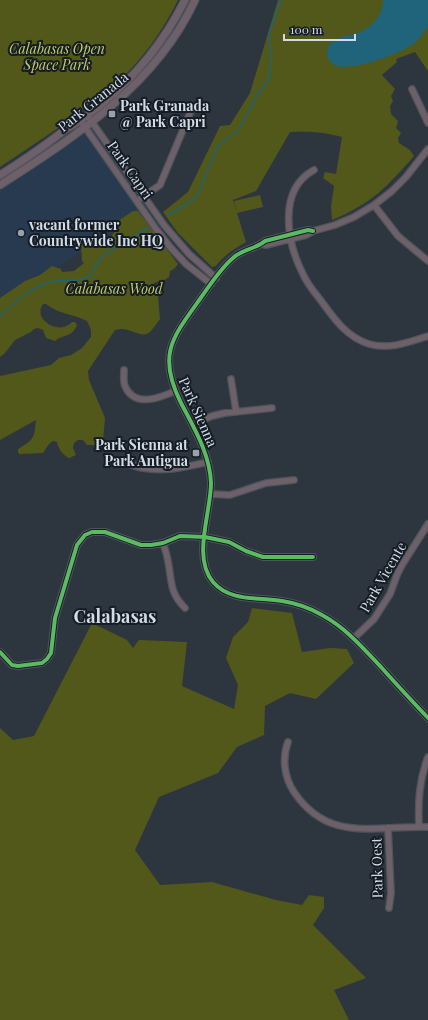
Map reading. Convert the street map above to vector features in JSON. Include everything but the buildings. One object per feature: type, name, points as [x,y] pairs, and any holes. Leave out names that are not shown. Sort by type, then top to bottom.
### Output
[{"type":"street","name":"Park Granada","points":[[0,175],[84,118],[120,88],[138,70],[160,42],[185,0]]},
{"type":"street","name":"Park Granada","points":[[0,185],[92,123],[121,99],[148,71],[175,36],[195,0]]},
{"type":"street","points":[[412,89],[428,123]]},
{"type":"street","points":[[137,201],[160,185],[193,106]]},
{"type":"street","name":"Park Capri","points":[[84,118],[92,123],[143,197],[176,240],[216,278]]},
{"type":"street","name":"Park Capri","points":[[84,118],[85,127],[156,229],[186,264],[211,284]]},
{"type":"street","name":"Park Sienna","points":[[428,149],[392,191],[374,205],[354,217],[335,226],[313,231],[306,235],[291,237],[266,245],[261,244],[234,256],[211,284],[178,330],[172,342],[169,355],[169,370],[175,391],[203,447],[208,462],[210,473],[210,494],[203,556],[205,566],[213,582],[219,588],[228,593],[239,596],[282,601],[306,608],[322,615],[338,625],[354,638],[428,718]]},
{"type":"street","points":[[314,170],[305,175],[298,183],[293,194],[289,213],[291,237],[303,275],[338,324],[350,335],[369,344],[383,346],[400,345],[428,336]]},
{"type":"street","points":[[374,205],[398,236],[428,261]]},
{"type":"street","points":[[124,370],[124,386],[131,394],[140,399],[151,400],[161,398],[175,391]]},
{"type":"street","points":[[231,379],[236,412]]},
{"type":"street","points":[[192,424],[212,416],[272,408]]},
{"type":"street","points":[[122,461],[141,468],[161,470],[179,469],[208,462]]},
{"type":"street","points":[[210,494],[230,495],[266,483],[294,480]]},
{"type":"street","name":"Park Vicente","points":[[354,638],[374,620],[390,594],[402,566],[428,524]]},
{"type":"street","points":[[0,652],[12,665],[18,666],[42,664],[47,659],[51,653],[55,618],[77,545],[85,535],[92,532],[105,532],[141,545],[151,545],[180,536],[205,537],[229,542],[246,552],[263,557],[313,557]]},
{"type":"street","points":[[163,542],[174,593],[177,600],[185,608]]},
{"type":"street","points":[[288,742],[284,752],[285,768],[290,787],[304,806],[318,817],[330,824],[359,829],[419,826],[428,827]]},
{"type":"street","points":[[419,826],[420,784],[423,769],[428,757]]},
{"type":"street","name":"Park Oest","points":[[388,828],[391,893],[389,908]]},
{"type":"shaded area","points":[[383,0],[428,0],[427,28],[413,45],[395,54],[352,66],[343,67],[334,65],[327,56],[329,45],[339,38],[358,33],[369,27],[382,10]]},
{"type":"shaded area","points":[[87,121],[149,211],[0,301],[0,180],[33,161]]},
{"type":"green space","name":"Calabasas Open Space Park","points":[[0,0],[178,0],[159,34],[126,75],[79,112],[79,114],[0,167]]},
{"type":"green space","points":[[278,0],[428,0],[428,71],[415,52],[396,59],[397,62],[382,75],[395,89],[391,96],[393,101],[390,106],[391,114],[398,121],[396,128],[401,133],[398,138],[399,143],[410,150],[414,156],[378,194],[357,208],[332,220],[331,206],[334,186],[323,178],[325,172],[336,174],[342,137],[317,132],[290,132],[256,191],[233,200],[246,242],[226,255],[216,266],[212,267],[178,233],[163,212],[188,192],[220,126],[230,125],[250,93]]},
{"type":"green space","points":[[260,195],[263,207],[237,213],[234,201]]},
{"type":"green space","name":"Calabasas Wood","points":[[133,211],[138,211],[178,264],[170,271],[169,277],[163,281],[155,282],[153,286],[158,297],[160,319],[151,331],[146,334],[139,334],[125,329],[115,330],[88,371],[89,380],[105,418],[103,440],[99,445],[87,445],[83,440],[78,440],[74,443],[73,448],[76,455],[69,458],[61,452],[57,442],[53,441],[43,453],[19,454],[18,449],[33,438],[36,420],[0,440],[0,376],[51,365],[59,358],[71,355],[82,348],[91,337],[91,330],[87,321],[43,304],[41,314],[45,322],[54,326],[64,327],[72,322],[75,322],[77,325],[73,332],[55,341],[46,338],[43,330],[38,328],[34,329],[15,340],[0,357],[0,298],[25,281],[40,275],[52,266],[61,269],[62,272],[74,271],[84,263],[82,261],[81,244],[84,242],[91,245],[96,245],[109,242],[112,235],[120,226],[118,221]]},
{"type":"green space","points":[[252,608],[292,613],[302,652],[330,648],[347,649],[354,663],[316,699],[290,693],[265,706],[264,735],[237,747],[218,773],[159,797],[135,850],[160,885],[212,882],[276,900],[302,905],[309,895],[324,897],[324,908],[313,925],[366,978],[334,990],[349,1020],[0,1020],[0,728],[13,740],[34,736],[92,623],[127,640],[133,648],[139,640],[187,642],[182,686],[234,709],[238,685],[226,658],[233,637],[248,622]]},
{"type":"waterway","points":[[168,215],[192,201],[199,192],[216,149],[221,143],[238,131],[257,95],[268,80],[271,61],[269,33],[281,0]]},
{"type":"waterway","points":[[122,244],[148,228]]},
{"type":"waterway","points":[[0,316],[12,305],[39,286],[54,281],[76,280],[88,277],[92,273],[98,261],[109,251],[120,245]]},
{"type":"cycle path","points":[[313,231],[308,230],[265,241],[237,255],[228,262],[219,272],[182,325],[175,336],[171,348],[169,359],[170,372],[174,386],[196,432],[208,462],[210,472],[210,495],[203,548],[204,560],[207,572],[213,582],[228,593],[245,598],[292,603],[313,610],[331,620],[361,646],[428,718]]},
{"type":"cycle path","points":[[0,652],[12,665],[18,666],[42,663],[47,659],[51,653],[55,618],[77,545],[85,535],[92,532],[105,532],[141,545],[163,543],[180,536],[205,537],[229,542],[246,551],[263,557],[313,557]]},
{"type":"place","name":"Park Granada @ Park Capri","points":[[112,114]]},
{"type":"place","name":"vacant former Countrywide Inc HQ","points":[[21,233]]},
{"type":"place","name":"Park Sienna at Park Antigua","points":[[196,453]]},
{"type":"district","name":"Calabasas","points":[[115,617]]}]
